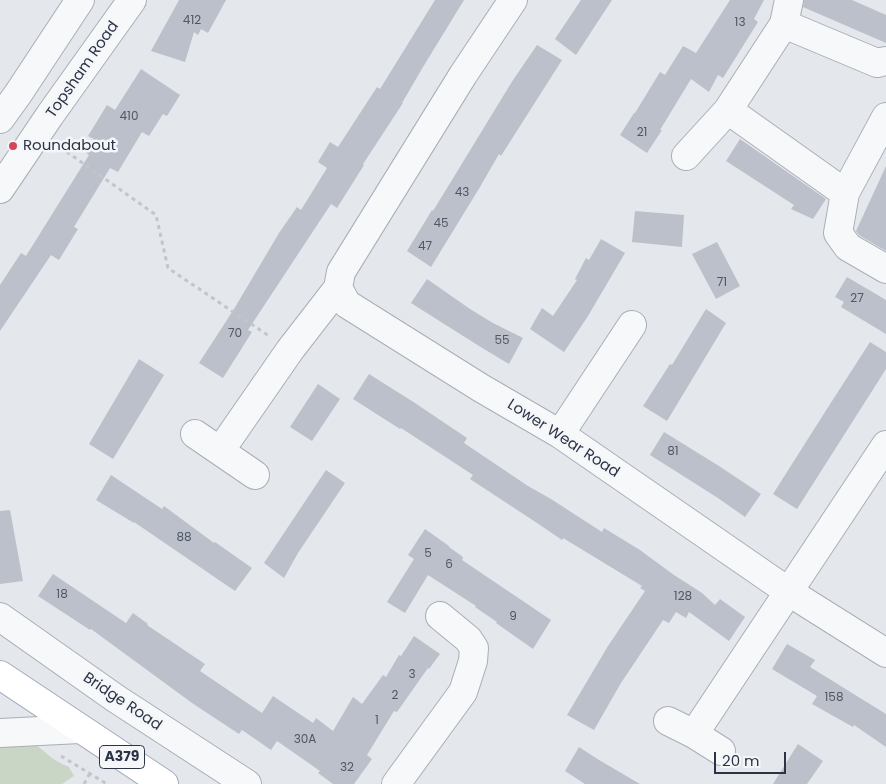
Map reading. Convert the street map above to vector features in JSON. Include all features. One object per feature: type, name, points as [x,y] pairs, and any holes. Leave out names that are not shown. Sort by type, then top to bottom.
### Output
[{"type":"main road","name":"A379","points":[[0,675],[164,784]]},
{"type":"street","points":[[0,119],[80,0]]},
{"type":"street","name":"Topsham Road","points":[[0,189],[44,123],[132,0]]},
{"type":"street","points":[[220,451],[290,350],[338,288],[341,272],[464,74],[513,0]]},
{"type":"street","points":[[686,156],[728,110],[787,12],[877,63],[886,61]]},
{"type":"street","points":[[18,94],[44,123]]},
{"type":"street","points":[[728,110],[845,193]]},
{"type":"street","points":[[886,117],[845,193],[838,233],[848,247],[886,269]]},
{"type":"street","name":"Lower Wear Road","points":[[338,288],[347,304],[481,388],[560,434],[789,592],[886,653]]},
{"type":"street","points":[[560,434],[632,325]]},
{"type":"street","points":[[196,434],[255,475]]},
{"type":"street","points":[[694,734],[886,445]]},
{"type":"street","points":[[396,784],[463,692],[474,661],[474,648],[468,639],[440,616]]},
{"type":"street","name":"Bridge Road","points":[[0,617],[115,698],[246,784]]},
{"type":"street","points":[[668,721],[721,751]]},
{"type":"street","points":[[0,733],[80,729]]},
{"type":"path","points":[[44,123],[156,215],[168,268],[290,350]]},
{"type":"path","points":[[86,783],[90,773]]},
{"type":"green space","points":[[0,741],[34,743],[52,758],[69,767],[74,776],[62,784],[0,784]]},
{"type":"building","points":[[179,0],[226,0],[208,33],[201,29],[198,35],[194,32],[185,62],[151,51]]},
{"type":"building","points":[[435,0],[464,0],[403,103],[337,208],[331,204],[248,330],[252,332],[223,378],[199,363],[234,309],[279,233],[297,207],[301,210],[327,168],[318,162],[330,142],[338,147],[377,87],[380,89]]},
{"type":"building","points":[[581,0],[612,0],[576,55],[555,39]]},
{"type":"building","points":[[730,0],[764,0],[754,19],[758,22],[723,78],[718,75],[709,92],[691,79],[647,153],[620,135],[660,72],[665,75],[683,46],[696,53]]},
{"type":"building","points":[[804,0],[852,0],[886,15],[886,43],[803,7]]},
{"type":"building","points":[[537,45],[562,60],[501,156],[499,154],[431,267],[407,251],[513,80]]},
{"type":"building","points":[[141,69],[180,95],[167,116],[163,114],[149,136],[142,132],[118,172],[110,168],[74,227],[78,229],[59,260],[51,255],[0,331],[0,285],[21,253],[26,256],[89,155],[86,153],[94,139],[88,136],[107,105],[115,110]]},
{"type":"building","points":[[740,139],[826,199],[813,219],[791,209],[794,205],[726,161]]},
{"type":"building","points":[[886,166],[886,251],[859,235],[856,231]]},
{"type":"building","points":[[635,211],[684,215],[682,247],[632,242]]},
{"type":"building","points":[[601,239],[625,253],[588,316],[564,352],[530,329],[542,308],[553,316],[577,280],[575,279],[586,258],[589,260]]},
{"type":"building","points":[[717,242],[740,286],[716,299],[692,254]]},
{"type":"building","points":[[847,277],[886,300],[886,334],[841,307],[844,302],[835,297]]},
{"type":"building","points":[[427,279],[470,309],[523,338],[509,364],[411,303]]},
{"type":"building","points":[[706,309],[726,323],[667,421],[643,406],[670,364],[672,365]]},
{"type":"building","points":[[870,342],[886,352],[886,369],[797,509],[773,494]]},
{"type":"building","points":[[139,359],[164,375],[113,459],[89,444]]},
{"type":"building","points":[[369,374],[467,438],[464,443],[528,486],[602,532],[604,528],[640,550],[702,593],[715,605],[720,599],[745,617],[729,641],[689,612],[686,618],[676,612],[669,623],[663,620],[621,683],[594,730],[567,715],[608,646],[645,591],[640,588],[642,586],[563,538],[562,540],[470,479],[473,475],[353,399]]},
{"type":"building","points":[[318,384],[340,399],[312,441],[290,427]]},
{"type":"building","points":[[664,432],[761,494],[745,517],[650,455]]},
{"type":"building","points":[[326,470],[345,483],[298,553],[284,578],[264,563]]},
{"type":"building","points":[[111,475],[162,509],[164,506],[252,568],[235,591],[134,522],[96,500]]},
{"type":"building","points":[[10,510],[23,581],[0,584],[0,511]]},
{"type":"building","points":[[425,529],[463,557],[462,560],[551,620],[533,649],[496,623],[476,606],[428,575],[405,613],[387,602],[414,559],[408,555]]},
{"type":"building","points":[[53,574],[126,623],[133,613],[147,625],[205,664],[200,671],[262,713],[273,696],[313,723],[316,718],[333,731],[353,697],[362,704],[383,675],[386,677],[399,655],[401,656],[414,636],[440,654],[397,712],[394,711],[367,755],[372,759],[354,784],[333,784],[318,773],[320,771],[277,741],[271,750],[242,730],[239,734],[192,703],[91,629],[38,596]]},
{"type":"building","points":[[787,644],[815,660],[810,667],[886,714],[886,747],[854,725],[853,727],[812,704],[817,696],[772,669]]},
{"type":"building","points":[[798,744],[823,761],[807,784],[773,784]]},
{"type":"building","points":[[579,747],[640,784],[585,784],[565,771]]},
{"type":"place","name":"Roundabout","points":[[13,146]]}]
